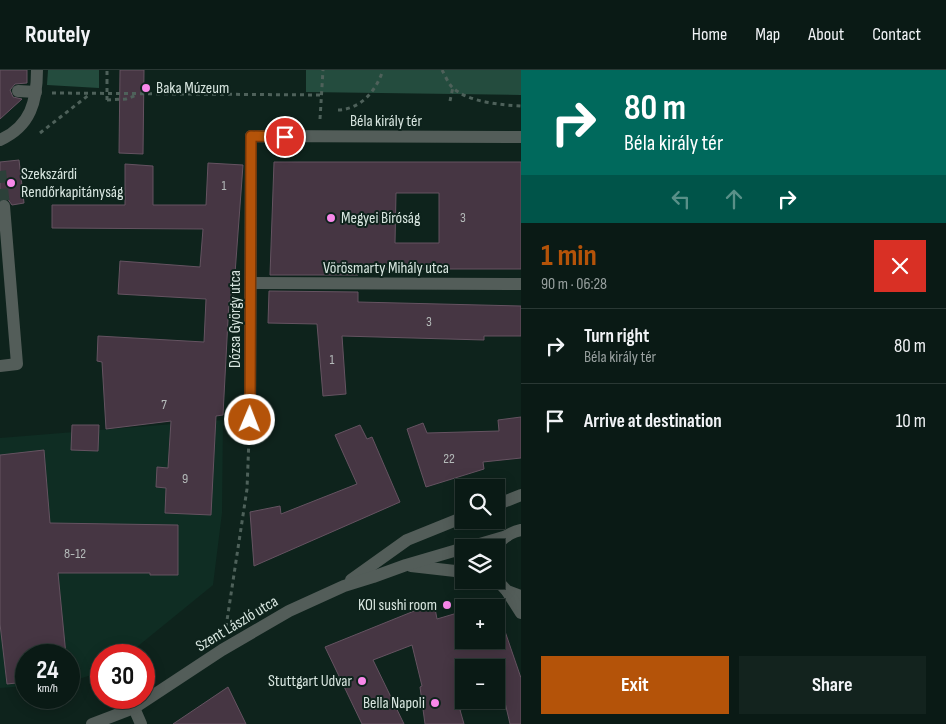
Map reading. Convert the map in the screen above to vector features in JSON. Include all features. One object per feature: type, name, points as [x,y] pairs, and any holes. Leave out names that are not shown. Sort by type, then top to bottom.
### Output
[{"type":"street","points":[[0,140],[8,136],[26,119],[34,106],[37,70]]},
{"type":"street","points":[[18,92],[36,92]]},
{"type":"street","name":"Béla király tér","points":[[251,136],[521,137]]},
{"type":"street","name":"Dózsa György utca","points":[[250,420],[251,136]]},
{"type":"street","points":[[0,366],[17,364],[4,206]]},
{"type":"street","name":"Vörösmarty Mihály utca","points":[[251,284],[521,284]]},
{"type":"street","points":[[505,501],[521,495]]},
{"type":"street","points":[[344,586],[407,540],[455,521]]},
{"type":"street","points":[[504,539],[516,530]]},
{"type":"street","name":"Szent László utca","points":[[490,539],[516,530]]},
{"type":"street","name":"Szent László utca","points":[[155,694],[222,650],[289,611],[344,586],[455,551]]},
{"type":"street","name":"Szent László utca","points":[[406,565],[455,571]]},
{"type":"street","points":[[505,588],[521,596]]},
{"type":"street","points":[[503,589],[521,613]]},
{"type":"street","name":"Szent László utca","points":[[92,724],[131,709]]},
{"type":"street","points":[[134,709],[142,724]]},
{"type":"path","points":[[108,70],[107,100],[126,99],[140,94]]},
{"type":"path","points":[[319,137],[322,70]]},
{"type":"path","points":[[338,110],[344,110],[361,103],[370,94],[383,70]]},
{"type":"path","points":[[442,70],[453,88],[471,98],[499,105],[521,106]]},
{"type":"path","points":[[450,101],[453,88]]},
{"type":"path","points":[[36,92],[321,95]]},
{"type":"path","points":[[38,135],[91,94]]},
{"type":"path","points":[[222,650],[247,489],[250,420]]},
{"type":"shaded area","points":[[48,70],[99,70],[99,88],[47,85]]},
{"type":"shaded area","points":[[306,70],[521,70],[521,95],[306,92]]},
{"type":"shaded area","points":[[223,420],[222,513],[213,585],[141,644],[90,644],[90,675],[80,679],[80,644],[15,644],[15,687],[0,688],[0,438]]},
{"type":"building","points":[[0,70],[27,70],[27,83],[15,84],[10,90],[13,97],[22,99],[0,119]]},
{"type":"building","points":[[120,70],[144,70],[143,154],[119,153]]},
{"type":"building","name":"Szekszárdi Rendőrkapitányság","points":[[19,160],[24,203],[12,205],[7,198],[0,199],[0,162]]},
{"type":"building","points":[[274,162],[521,162],[521,269],[358,269],[358,275],[270,275]],"holes":[[[396,193],[439,193],[439,243],[395,243]]]},
{"type":"building","points":[[208,163],[243,165],[233,301],[229,301],[223,415],[216,416],[211,515],[165,513],[166,488],[156,487],[157,467],[168,468],[171,421],[106,429],[102,362],[97,361],[98,336],[204,342],[206,299],[118,294],[120,261],[200,267],[203,229],[52,228],[52,205],[125,205],[125,164],[153,166],[153,205],[206,205]]},
{"type":"building","points":[[269,291],[358,292],[358,302],[521,306],[521,336],[484,336],[484,340],[342,336],[346,394],[323,396],[317,324],[268,323]]},
{"type":"building","points":[[521,417],[521,458],[483,462],[484,469],[426,487],[407,429],[423,423],[427,433],[499,431],[498,420]]},
{"type":"building","points":[[72,425],[99,425],[98,451],[71,450]]},
{"type":"building","points":[[360,425],[367,439],[372,437],[400,502],[254,566],[250,512],[280,506],[281,514],[357,484],[335,435]]},
{"type":"building","points":[[44,450],[50,523],[178,525],[178,575],[150,575],[150,573],[58,573],[65,644],[15,644],[15,683],[7,684],[0,624],[0,455]]},
{"type":"building","name":"Stuttgart Udvar","points":[[434,603],[437,619],[455,614],[455,649],[505,649],[505,631],[521,678],[521,724],[510,724],[505,702],[505,659],[455,659],[455,709],[464,709],[460,710],[464,724],[425,724],[420,687],[422,686],[412,645],[373,660],[404,724],[362,724],[325,647]]},
{"type":"building","points":[[228,687],[246,724],[173,724]]},
{"type":"tunnel","points":[[0,171],[4,206]]},
{"type":"place","name":"Baka Múzeum","points":[[146,88]]},
{"type":"place","name":"Szekszárdi Rendőrkapitányság","points":[[11,183]]},
{"type":"place","name":"Megyei Bíróság","points":[[331,218]]},
{"type":"place","name":"KOI sushi room","points":[[447,605]]},
{"type":"place","name":"Stuttgart Udvar","points":[[362,681]]},
{"type":"place","name":"Bella Napoli","points":[[435,703]]},
{"type":"route","points":[[250,420],[251,136],[285,137]]}]
